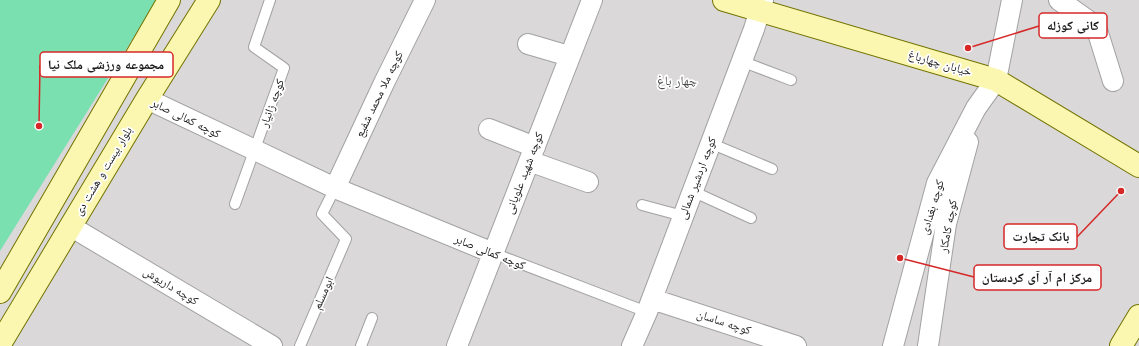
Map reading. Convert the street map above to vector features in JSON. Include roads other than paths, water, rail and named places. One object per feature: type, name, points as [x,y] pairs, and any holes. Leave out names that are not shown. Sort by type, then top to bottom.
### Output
[{"type":"main road","points":[[0,292],[169,0]]},
{"type":"main road","name":"بلوار بیست و هشت دی","points":[[0,344],[146,99],[209,0]]},
{"type":"main road","name":"خیابان چهارباغ","points":[[724,0],[762,5],[996,80],[1139,166]]},
{"type":"main road","points":[[118,88],[127,84],[136,86],[143,91],[146,99]]},
{"type":"main road","points":[[1121,346],[1139,316]]},
{"type":"street","name":"کوچه ملا محمد شفیع","points":[[335,188],[384,82],[425,0]]},
{"type":"street","name":"کوچه شهید علویانی","points":[[456,346],[592,0]]},
{"type":"street","points":[[996,80],[1012,0]]},
{"type":"street","points":[[1059,0],[1090,22],[1098,33],[1113,82]]},
{"type":"street","name":"کوچه اردشیر شمالی","points":[[632,346],[649,306],[762,5]]},
{"type":"street","points":[[528,44],[569,56]]},
{"type":"street","name":"کوچه بغدادی","points":[[893,346],[937,183],[976,108],[996,80]]},
{"type":"street","name":"کوچه کمالی صابر","points":[[146,99],[335,188],[493,253]]},
{"type":"street","name":"کوچه کامکار","points":[[928,346],[946,224],[976,108]]},
{"type":"street","points":[[489,129],[532,154],[588,182]]},
{"type":"street","name":"کوچه داریوش","points":[[70,226],[272,346]]},
{"type":"street","name":"کوچه ساسان","points":[[649,306],[796,346]]},
{"type":"lane","name":"کوچه زانیار","points":[[254,151],[284,68],[254,47],[270,0]]},
{"type":"lane","points":[[741,61],[791,80]]},
{"type":"lane","points":[[710,143],[772,169]]},
{"type":"lane","points":[[235,204],[254,151]]},
{"type":"lane","name":"ابومسلم","points":[[300,346],[346,239],[322,214],[335,188]]},
{"type":"lane","points":[[692,191],[751,218]]},
{"type":"lane","points":[[642,205],[683,216]]},
{"type":"lane","name":"کوچه کمالی صابر","points":[[493,253],[649,306]]},
{"type":"lane","points":[[361,346],[372,318]]},
{"type":"place","name":"کانی کوزله","points":[[968,48]]},
{"type":"place","name":"مجموعه ورزشی ملک نیا","points":[[39,126]]},
{"type":"place","name":"بانک تجارت","points":[[1121,191]]},
{"type":"place","name":"مرکز ام آر آی کردستان","points":[[900,258]]},
{"type":"district","name":"چهار باغ","points":[[677,80]]}]
